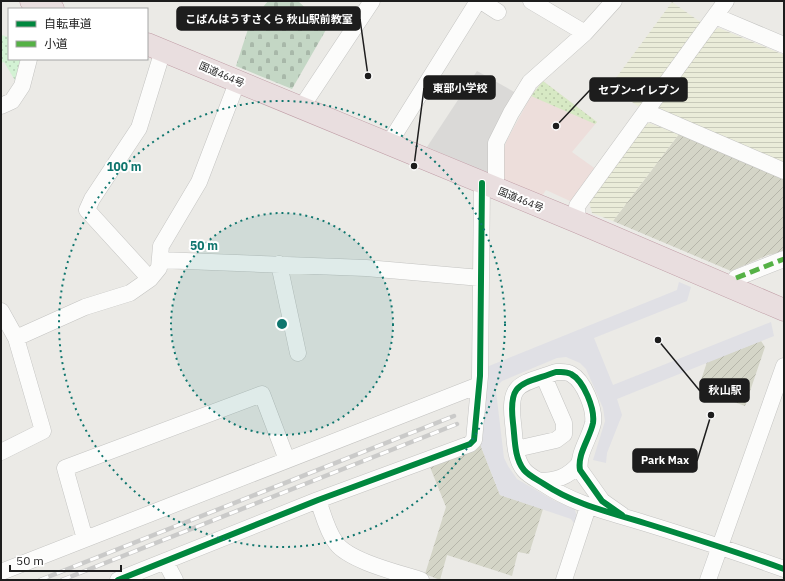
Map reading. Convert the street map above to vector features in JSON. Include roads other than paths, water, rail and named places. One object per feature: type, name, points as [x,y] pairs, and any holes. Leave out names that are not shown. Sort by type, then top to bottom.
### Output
[{"type":"highway","name":"国道464号","points":[[157,47],[238,80],[388,145],[578,222],[784,310]]},
{"type":"street","points":[[301,108],[372,1]]},
{"type":"street","points":[[388,145],[478,1]]},
{"type":"street","points":[[482,1],[498,12]]},
{"type":"street","points":[[531,1],[585,33]]},
{"type":"street","points":[[118,580],[318,500],[470,444],[474,440],[477,425],[479,385],[481,278],[489,186],[496,143],[511,113],[530,82],[585,33],[614,1]]},
{"type":"street","points":[[578,222],[577,206],[647,112],[726,1]]},
{"type":"street","points":[[715,16],[784,45]]},
{"type":"street","points":[[150,279],[87,210],[92,199],[139,128],[160,60],[157,47]]},
{"type":"street","points":[[1,106],[12,101],[22,86],[29,60]]},
{"type":"street","points":[[16,338],[85,307],[130,293],[150,279],[159,268],[161,246],[199,182],[238,80]]},
{"type":"street","points":[[647,112],[784,171]]},
{"type":"street","points":[[736,278],[784,259]]},
{"type":"street","points":[[160,260],[366,268],[481,278]]},
{"type":"street","points":[[279,264],[298,353]]},
{"type":"street","points":[[1,311],[16,338],[43,431],[1,452]]},
{"type":"street","points":[[708,580],[784,366]]},
{"type":"street","points":[[539,481],[550,481],[564,477],[579,464],[593,422],[591,407],[581,384],[571,374],[563,372],[544,377],[517,387],[513,394],[511,409],[516,449],[524,470],[539,481],[558,494],[588,507],[622,515],[784,569]]},
{"type":"street","points":[[516,449],[556,440],[564,434],[564,423],[544,377]]},
{"type":"street","points":[[1,572],[479,385]]},
{"type":"street","points":[[85,539],[65,468],[262,394],[287,460]]},
{"type":"street","points":[[579,464],[584,476],[602,500],[622,515]]},
{"type":"street","points":[[318,500],[328,530],[343,551],[355,558],[421,580]]},
{"type":"street","points":[[564,580],[588,507]]},
{"type":"street","points":[[165,561],[175,580]]},
{"type":"railway","points":[[40,580],[454,416]]},
{"type":"railway","points":[[62,580],[457,424]]},
{"type":"place","name":"こぱんはうすさくら 秋山駅前教室","points":[[368,76]]},
{"type":"place","name":"セブン-イレブン","points":[[556,126]]},
{"type":"place","name":"東部小学校","points":[[414,166]]},
{"type":"place","name":"秋山駅","points":[[658,340]]},
{"type":"place","name":"Park Max","points":[[711,415]]}]
